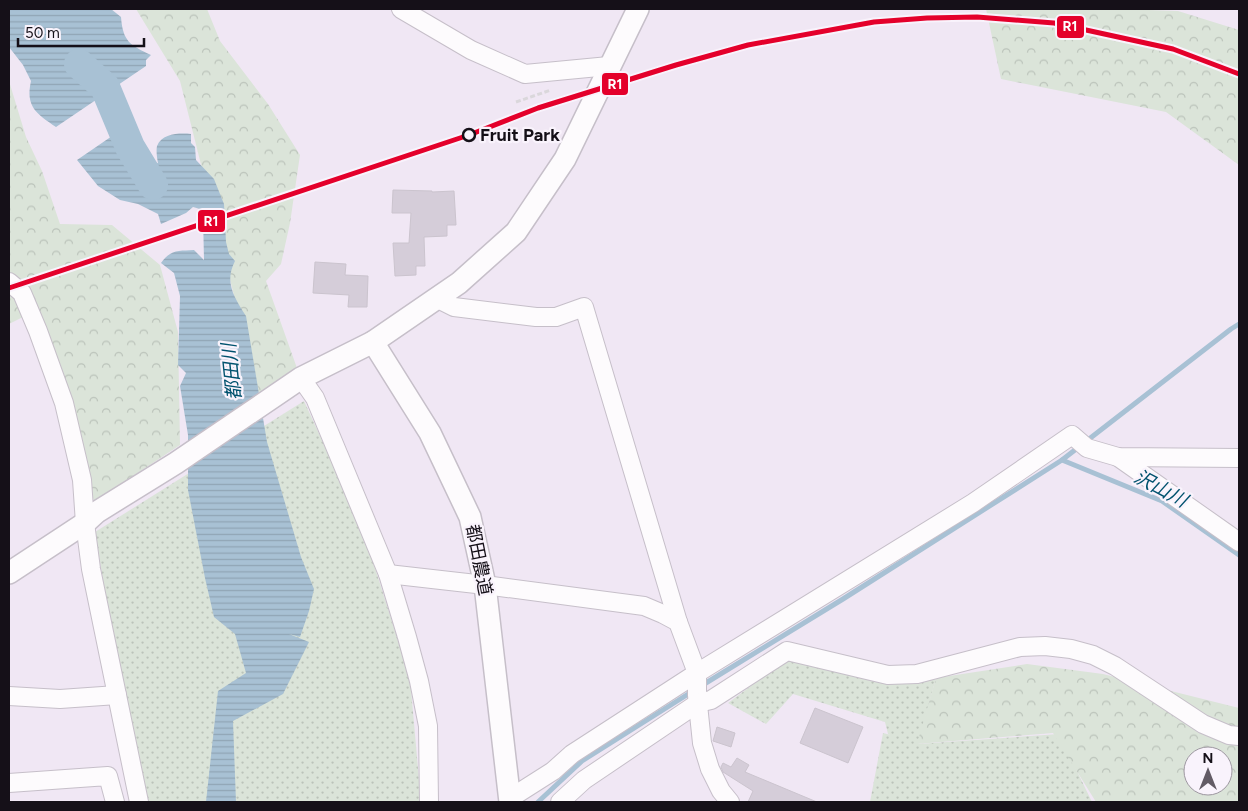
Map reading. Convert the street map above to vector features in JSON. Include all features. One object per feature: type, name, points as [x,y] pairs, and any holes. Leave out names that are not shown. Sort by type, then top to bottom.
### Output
[{"type":"street","points":[[401,9],[471,50],[525,74],[609,66]]},
{"type":"street","points":[[9,574],[91,517],[176,463],[301,378],[373,342],[459,283],[516,232],[565,159],[638,9]]},
{"type":"street","points":[[9,282],[22,293],[64,403],[91,517],[91,569],[139,802]]},
{"type":"street","points":[[436,298],[454,307],[536,317],[556,317],[584,307],[697,688],[702,743],[710,769],[721,791],[730,802]]},
{"type":"street","name":"都田農道","points":[[373,342],[430,433],[470,517],[485,585],[509,801]]},
{"type":"street","points":[[301,378],[314,398],[388,574],[419,682],[428,726],[429,802]]},
{"type":"street","points":[[560,802],[584,780],[697,688],[1072,435],[1087,448],[1118,456],[1239,458]]},
{"type":"street","points":[[1118,456],[1239,542]]},
{"type":"street","points":[[388,574],[644,606],[678,622]]},
{"type":"street","points":[[697,688],[711,700],[787,651],[888,675],[918,674],[1020,648],[1045,646],[1072,649],[1092,655],[1114,666],[1203,724],[1229,735],[1239,736]]},
{"type":"street","points":[[509,801],[553,771],[572,754],[697,688]]},
{"type":"street","points":[[9,696],[60,699],[117,695]]},
{"type":"street","points":[[9,783],[108,776],[115,802]]},
{"type":"green space","points":[[136,9],[207,9],[220,41],[268,104],[300,155],[290,223],[281,264],[266,281],[298,371],[259,395],[180,81]]},
{"type":"green space","points":[[986,9],[1178,11],[1239,30],[1239,165],[1166,112],[1001,79]]},
{"type":"green space","points":[[9,81],[26,137],[42,171],[60,224],[112,225],[160,265],[178,332],[180,445],[94,502],[68,387],[35,311],[9,324]]},
{"type":"green space","points":[[304,401],[362,527],[410,678],[421,802],[140,802],[95,532]]},
{"type":"green space","points":[[791,656],[901,681],[936,678],[918,744],[1059,734],[1092,802],[870,802],[883,733],[891,735],[888,734],[885,722],[793,694],[766,724],[728,703]]},
{"type":"green space","points":[[1027,664],[1103,674],[1239,708],[1239,802],[1096,802],[1053,733],[917,744],[936,678]]},
{"type":"water","points":[[9,9],[111,9],[121,17],[124,32],[129,42],[151,55],[146,60],[146,66],[56,127],[38,114],[31,104],[31,81],[23,65],[9,47]]},
{"type":"water","points":[[115,134],[146,165],[158,163],[157,146],[163,138],[177,134],[191,134],[191,143],[195,147],[196,160],[214,179],[224,204],[226,242],[229,254],[235,261],[230,276],[230,283],[234,296],[246,316],[267,442],[301,557],[314,589],[300,637],[289,634],[309,642],[283,694],[233,721],[236,802],[206,802],[218,691],[246,673],[235,634],[214,617],[205,578],[188,490],[188,435],[180,386],[186,373],[178,365],[180,296],[174,273],[161,263],[168,255],[184,250],[194,250],[204,260],[203,216],[200,209],[193,207],[186,213],[161,224],[158,214],[138,204],[120,200],[98,186],[77,160]]},
{"type":"building","points":[[393,190],[454,191],[456,225],[447,225],[447,236],[424,237],[425,266],[416,266],[416,275],[395,276],[393,243],[409,243],[411,213],[392,213]]},
{"type":"building","points":[[315,262],[346,264],[345,275],[368,276],[367,307],[348,307],[349,295],[313,293]]},
{"type":"building","points":[[815,708],[863,727],[848,763],[800,743]]},
{"type":"building","points":[[717,727],[735,733],[731,747],[713,741]]},
{"type":"building","points":[[737,758],[749,765],[745,772],[817,802],[748,802],[753,791],[723,772],[721,767],[723,763],[731,767]]},
{"type":"waterway","name":"都田川","points":[[79,64],[105,87],[130,147],[153,185]]},
{"type":"waterway","points":[[701,686],[843,599],[1062,460],[1239,324]]},
{"type":"waterway","name":"沢山川","points":[[1062,460],[1162,501],[1239,555]]},
{"type":"waterway","points":[[538,802],[582,761],[693,691]]},
{"type":"transit line","name":"R1","points":[[9,288],[469,135],[538,108],[676,65],[748,45],[874,22],[977,17],[1054,23],[1173,49],[1239,74]]},
{"type":"place","name":"Fruit Park","points":[[469,135]]}]
